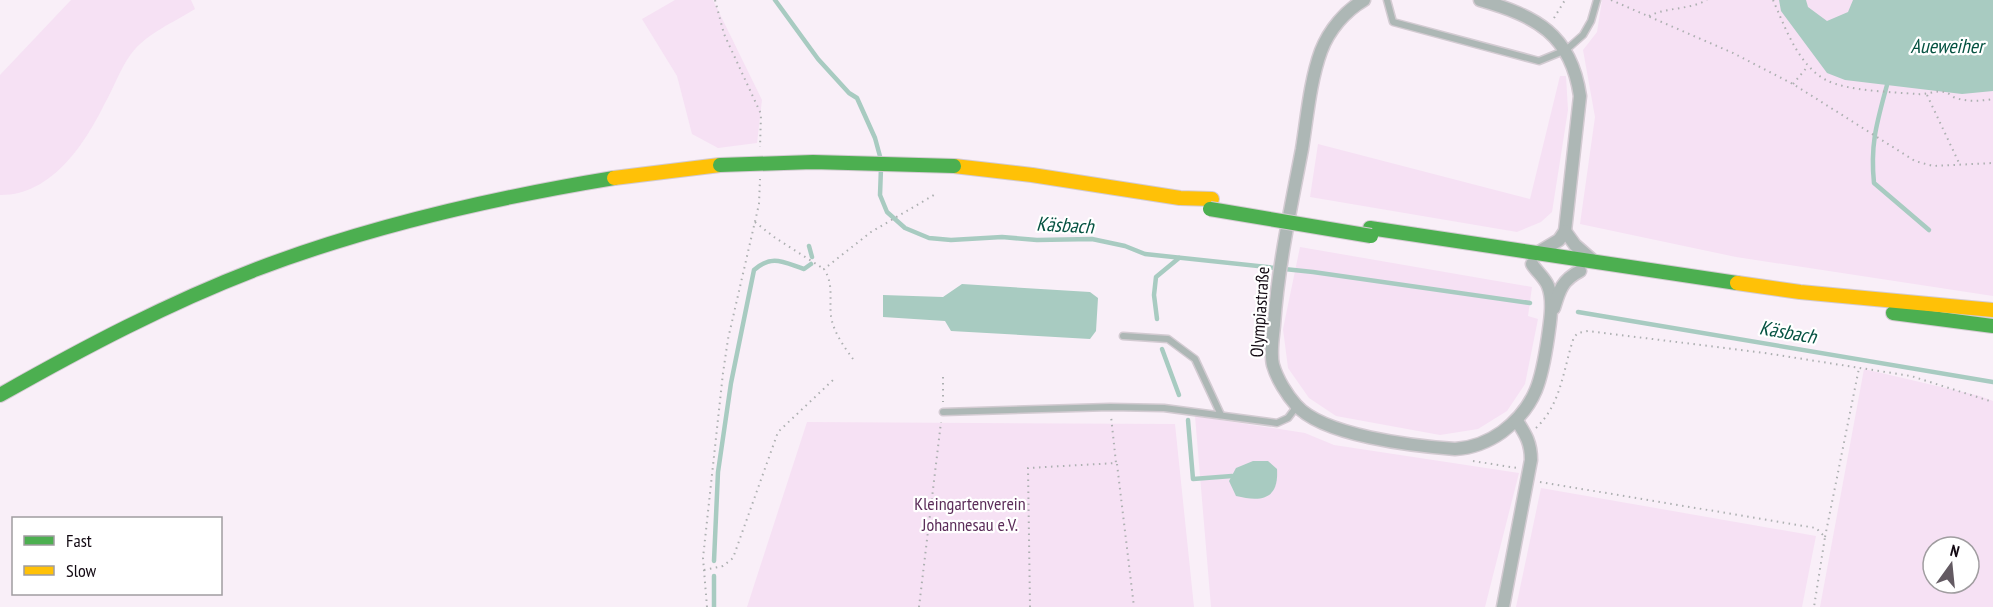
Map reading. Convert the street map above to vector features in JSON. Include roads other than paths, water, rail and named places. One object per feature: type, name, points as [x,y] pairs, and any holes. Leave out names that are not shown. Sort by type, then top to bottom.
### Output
[{"type":"main road","points":[[0,395],[98,340],[167,307],[232,278],[345,237],[427,214],[523,192],[628,175],[767,162],[954,166],[1032,175],[1533,259],[1580,271],[1993,326]]},
{"type":"main road","points":[[1533,259],[1594,262],[1800,292],[1993,310]]},
{"type":"street","name":"Olympiastraße","points":[[1364,0],[1354,6],[1336,24],[1321,52],[1283,250],[1273,338],[1274,366],[1286,393],[1310,418],[1339,430],[1448,449],[1467,448],[1492,439],[1517,421],[1529,405],[1543,371],[1550,321],[1562,284],[1580,271]]},
{"type":"street","points":[[1480,0],[1509,8],[1529,17],[1548,31],[1566,50],[1578,79],[1580,96],[1565,231],[1559,240],[1533,259]]},
{"type":"street","points":[[1565,231],[1575,245],[1594,262]]},
{"type":"street","name":"Olympiastraße","points":[[1533,259],[1548,285],[1550,321]]},
{"type":"street","points":[[1503,607],[1529,475],[1531,445],[1517,421]]},
{"type":"lane","points":[[1387,0],[1393,22],[1539,61],[1566,50],[1587,30],[1597,0]]},
{"type":"lane","points":[[1123,336],[1168,339],[1195,359],[1221,415]]},
{"type":"lane","points":[[943,412],[1110,407],[1164,408],[1277,423],[1288,418],[1297,406]]},
{"type":"water","name":"Aueweiher","points":[[1779,0],[1806,0],[1808,7],[1827,21],[1848,12],[1853,0],[1993,0],[1993,91],[1962,94],[1845,80],[1827,73],[1781,11]]},
{"type":"water","points":[[962,284],[1090,292],[1098,298],[1096,331],[1090,339],[951,331],[945,321],[883,317],[883,295],[943,297]]},
{"type":"water","points":[[1253,461],[1268,461],[1277,469],[1275,487],[1267,496],[1260,498],[1236,496],[1229,481],[1236,468]]},
{"type":"waterway","name":"Käsbach","points":[[775,0],[818,59],[849,93],[857,98],[875,138],[881,160]]},
{"type":"waterway","points":[[1887,85],[1877,122],[1874,145],[1874,183],[1929,230]]},
{"type":"waterway","name":"Käsbach","points":[[881,168],[880,195],[887,212],[905,228],[929,238],[951,240],[1002,237],[1037,240],[1092,239],[1125,246],[1145,254],[1313,272],[1530,303]]},
{"type":"waterway","points":[[809,246],[812,257]]},
{"type":"waterway","points":[[1157,319],[1154,295],[1156,277],[1179,258]]},
{"type":"waterway","points":[[714,561],[718,472],[731,383],[754,270],[772,261],[784,262],[804,269],[811,264]]},
{"type":"waterway","name":"Käsbach","points":[[1578,312],[1993,382]]},
{"type":"waterway","points":[[1162,349],[1179,395]]},
{"type":"waterway","points":[[1188,420],[1193,479],[1232,476]]},
{"type":"waterway","points":[[714,576],[714,607]]},
{"type":"park label","name":"Kleingartenverein Johannesau e.V.","points":[[970,514]]}]
